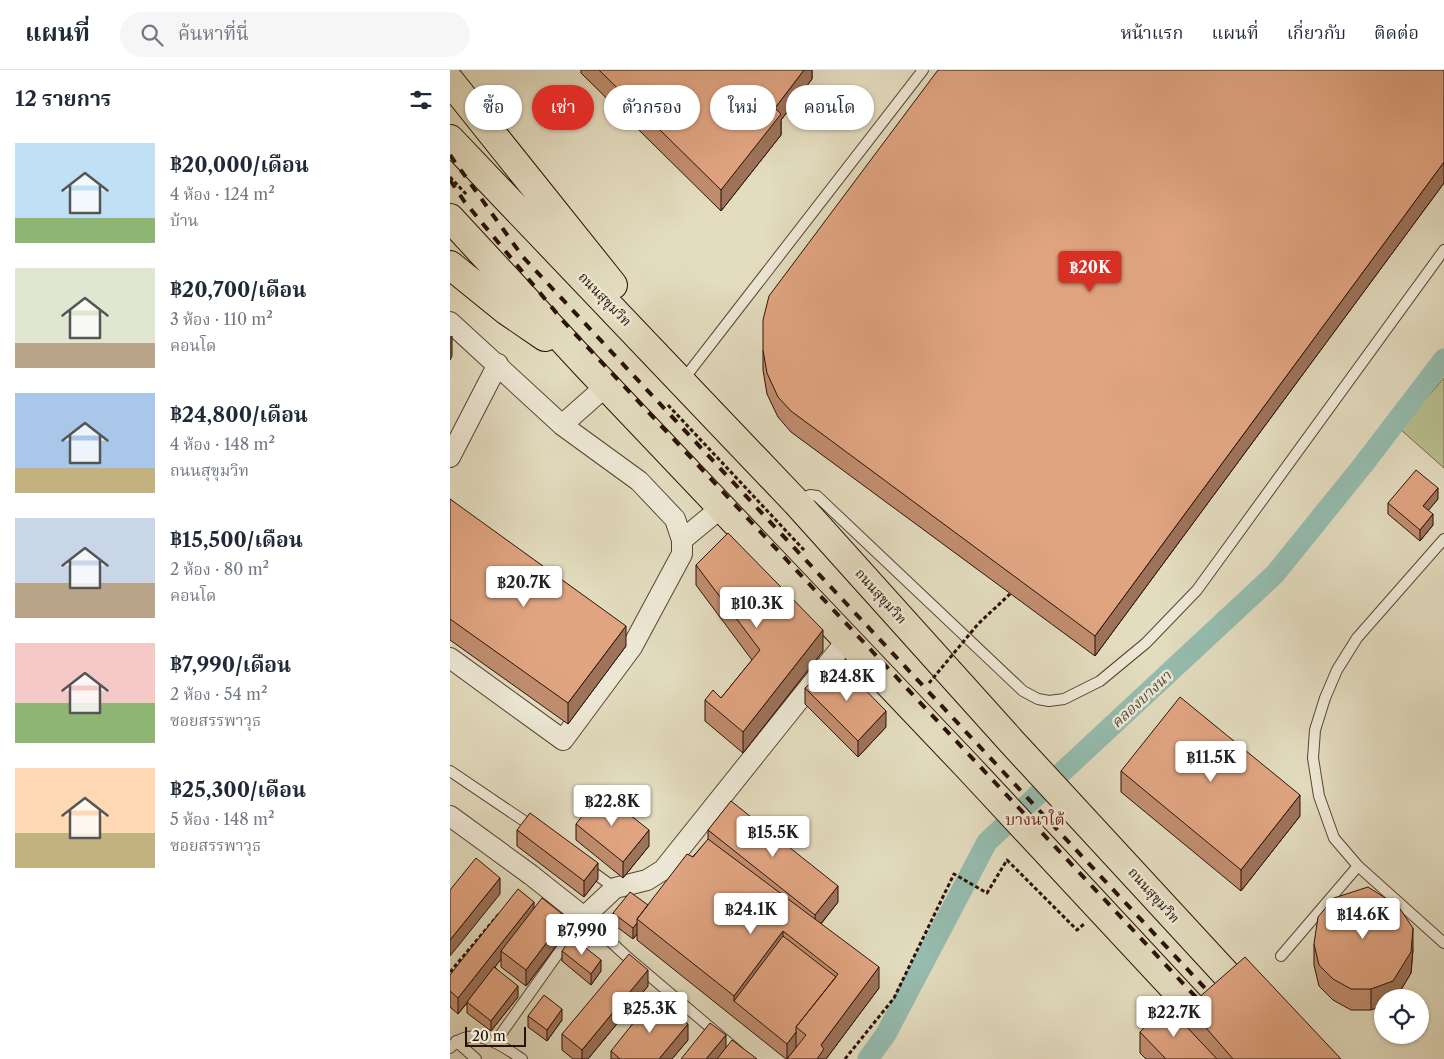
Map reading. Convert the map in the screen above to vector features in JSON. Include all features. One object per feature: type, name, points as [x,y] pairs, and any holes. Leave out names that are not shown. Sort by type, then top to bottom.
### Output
[{"type":"highway","points":[[450,81],[625,299],[683,380]]},
{"type":"highway","name":"ถนนสุขุมวิท","points":[[450,139],[683,380],[796,502],[1002,731],[1271,1022]]},
{"type":"highway","points":[[450,218],[587,366],[969,768],[1240,1059]]},
{"type":"highway","points":[[450,265],[508,311],[587,366]]},
{"type":"street","points":[[450,322],[498,364],[562,425],[638,481],[676,519],[682,540],[682,554],[673,574],[632,647],[563,740],[450,658]]},
{"type":"street","points":[[450,457],[498,364]]},
{"type":"street","points":[[562,425],[606,386]]},
{"type":"street","points":[[682,540],[722,508]]},
{"type":"street","points":[[450,816],[531,875],[584,917],[615,888],[647,880],[663,870],[847,640]]},
{"type":"lane","points":[[683,380],[923,70]]},
{"type":"lane","points":[[796,502],[810,494],[817,496],[1023,691],[1038,699],[1049,701],[1064,699],[1100,681],[1131,656],[1197,590],[1444,250]]},
{"type":"lane","points":[[1444,539],[1357,638],[1337,670],[1325,698],[1315,730],[1313,758],[1319,796],[1334,838],[1358,866],[1444,943]]},
{"type":"lane","points":[[450,771],[546,837]]},
{"type":"lane","points":[[576,860],[615,888]]},
{"type":"lane","points":[[1281,956],[1358,866]]},
{"type":"lane","points":[[496,1041],[584,917],[625,955],[741,1053]]},
{"type":"lane","points":[[453,1045],[480,1036],[496,1041],[522,1059]]},
{"type":"lane","points":[[453,1045],[476,1059]]},
{"type":"path","points":[[450,177],[470,197]]},
{"type":"path","points":[[664,402],[807,553]]},
{"type":"path","points":[[922,676],[929,683],[978,624],[1010,594]]},
{"type":"path","points":[[845,1059],[894,998],[954,874],[987,893],[1007,860],[1077,930]]},
{"type":"path","points":[[450,972],[500,912]]},
{"type":"green space","points":[[1444,378],[1444,468],[1400,429]]},
{"type":"building","points":[[599,70],[804,70],[793,85],[786,85],[786,94],[776,107],[776,85],[710,85],[710,130],[768,130],[721,190],[660,130],[700,130],[700,85],[614,85]]},
{"type":"building","points":[[938,70],[1444,70],[1444,162],[1095,636],[791,411],[778,397],[767,373],[763,350],[763,320],[769,296]]},
{"type":"building","points":[[776,109],[781,114],[776,120]]},
{"type":"building","points":[[1416,470],[1438,488],[1423,506],[1433,514],[1420,530],[1388,503]]},
{"type":"building","points":[[450,499],[626,626],[568,703],[450,619]]},
{"type":"building","points":[[728,533],[823,630],[743,732],[705,700],[713,690],[721,698],[760,650],[696,565]]},
{"type":"building","points":[[842,666],[886,711],[858,741],[805,688],[820,674],[827,681]]},
{"type":"building","points":[[1180,697],[1300,795],[1241,870],[1121,771]]},
{"type":"building","points":[[601,792],[649,830],[623,862],[576,824]]},
{"type":"building","points":[[731,801],[838,886],[815,915],[708,830]]},
{"type":"building","points":[[530,813],[598,863],[584,881],[517,830]]},
{"type":"building","points":[[708,839],[879,967],[821,1045],[824,1049],[817,1059],[787,1059],[806,1035],[796,1027],[838,974],[783,931],[734,996],[637,919],[687,854],[693,857]]},
{"type":"building","points":[[476,858],[500,878],[450,940],[450,890]]},
{"type":"building","points":[[1368,887],[1398,906],[1413,928],[1411,952],[1393,981],[1371,989],[1351,989],[1333,979],[1319,965],[1314,944],[1318,917],[1334,898]]},
{"type":"building","points":[[518,889],[534,902],[458,998],[450,991],[450,975]]},
{"type":"building","points":[[630,892],[648,905],[637,919],[637,923],[633,928],[613,913]]},
{"type":"building","points":[[542,898],[566,917],[526,970],[501,951]]},
{"type":"building","points":[[783,936],[836,977],[796,1027],[796,1032],[787,1044],[734,1001]]},
{"type":"building","points":[[572,937],[601,960],[591,974],[562,951]]},
{"type":"building","points":[[629,954],[648,970],[582,1050],[562,1034]]},
{"type":"building","points":[[1245,957],[1341,1059],[1233,1059],[1188,1007]]},
{"type":"building","points":[[494,967],[518,986],[491,1021],[467,1002]]},
{"type":"building","points":[[544,995],[562,1009],[547,1030],[528,1016]]},
{"type":"building","points":[[654,997],[688,1024],[659,1059],[620,1059],[611,1051]]},
{"type":"building","points":[[1166,1005],[1217,1059],[1166,1059],[1140,1032]]},
{"type":"building","points":[[710,1023],[726,1035],[706,1059],[681,1059]]},
{"type":"building","points":[[732,1040],[757,1059],[717,1059]]},
{"type":"waterway","name":"คลองบางนา","points":[[868,1059],[886,1034],[987,842],[1275,574],[1363,465],[1444,359]]},
{"type":"railway","points":[[450,155],[523,257],[1217,1001]]},
{"type":"railway","points":[[450,180],[464,201],[564,322],[1206,1008]]},
{"type":"district","name":"บางนาใต้","points":[[1035,819]]}]
